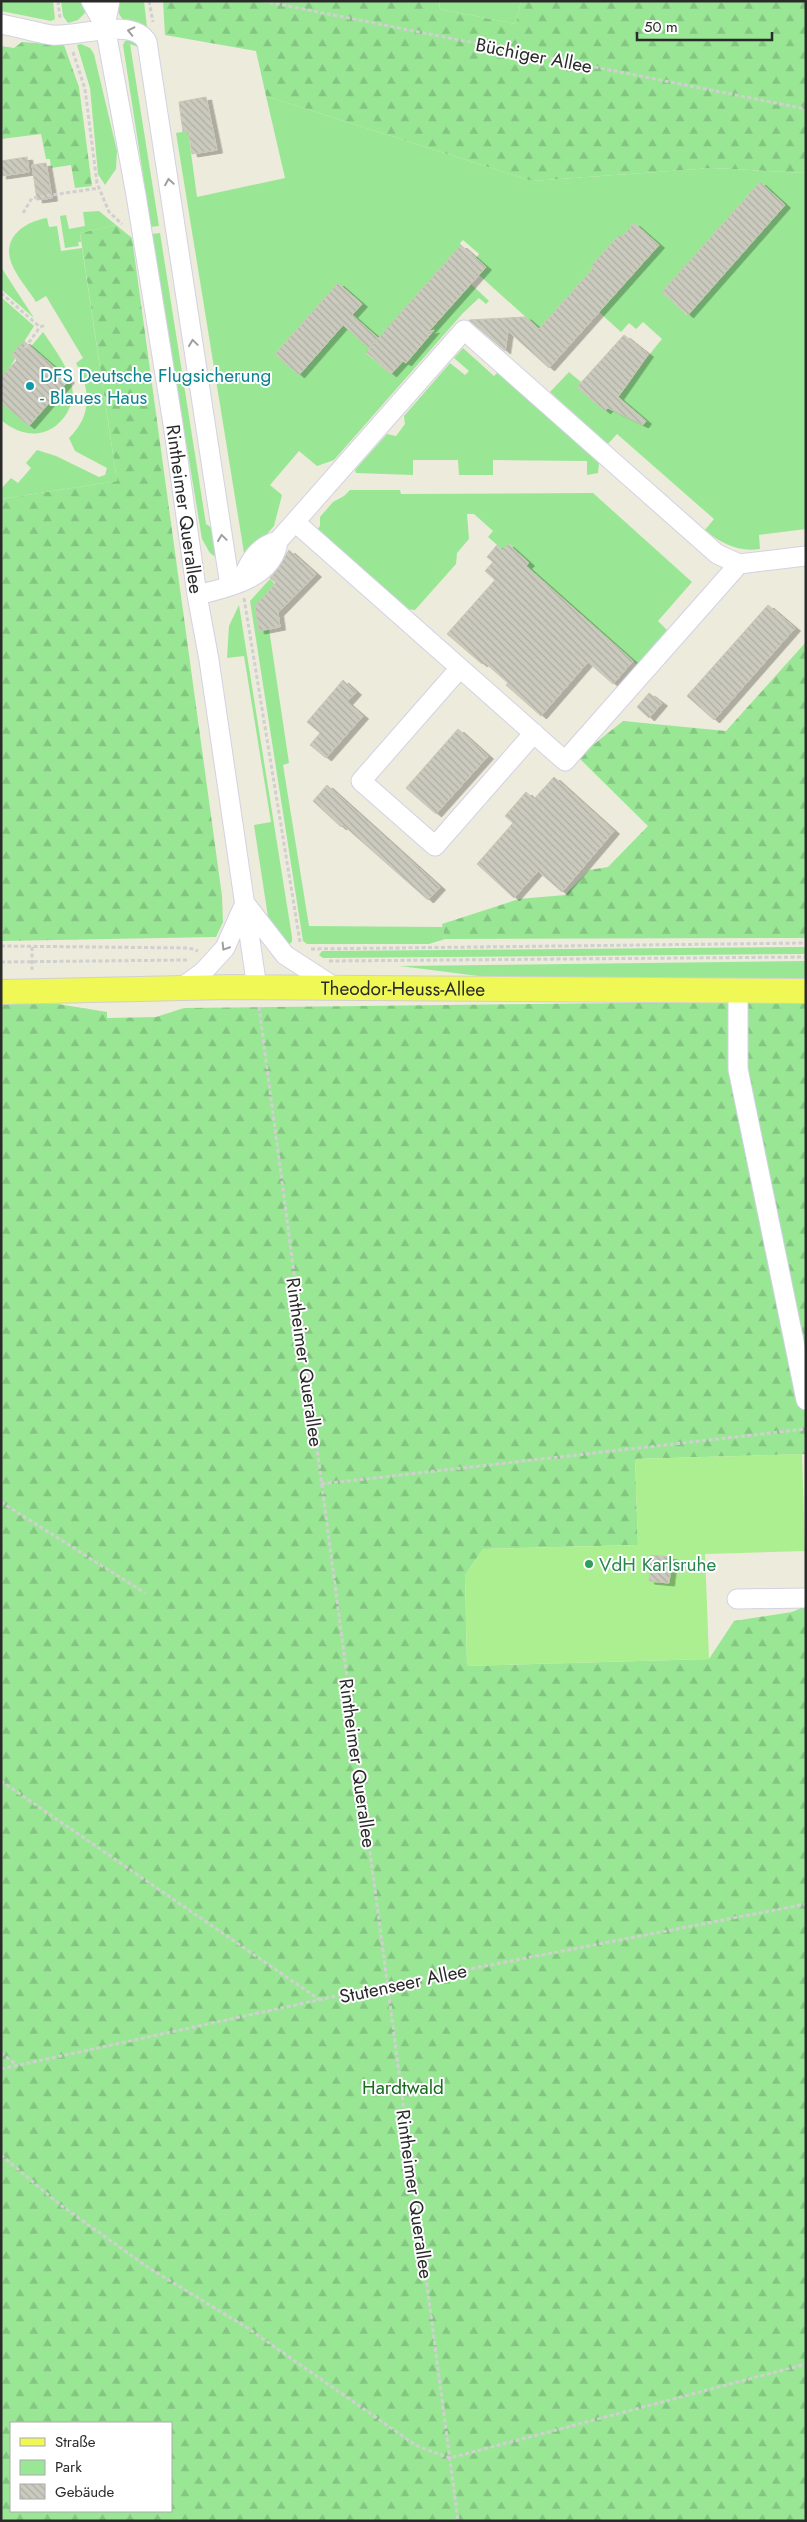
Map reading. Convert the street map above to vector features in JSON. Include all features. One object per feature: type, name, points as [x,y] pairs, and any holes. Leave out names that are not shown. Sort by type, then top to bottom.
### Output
[{"type":"main road","name":"Theodor-Heuss-Allee","points":[[1,992],[181,988],[258,997],[337,989],[428,987],[806,991]]},
{"type":"street","name":"Rintheimer Querallee","points":[[91,1],[105,29],[136,195],[173,424],[258,997]]},
{"type":"street","name":"Rintheimer Querallee","points":[[105,29],[110,1]]},
{"type":"street","points":[[1,24],[52,35],[66,35],[105,29],[125,29],[136,31],[147,42],[236,584]]},
{"type":"street","points":[[197,596],[236,584],[260,572],[277,554],[278,541],[464,330],[717,554],[738,564],[806,556]]},
{"type":"street","points":[[295,522],[564,761],[738,564]]},
{"type":"street","points":[[460,668],[361,781],[405,820],[435,846],[534,733]]},
{"type":"street","points":[[181,988],[203,972],[217,958],[227,943],[245,903],[285,955],[337,989]]},
{"type":"street","points":[[738,991],[738,1069],[806,1400]]},
{"type":"street","points":[[737,1599],[806,1598]]},
{"type":"path","points":[[58,1],[60,18],[85,89],[99,188],[104,200]]},
{"type":"path","name":"Büchiger Allee","points":[[263,1],[806,108]]},
{"type":"path","points":[[23,212],[32,198],[99,188]]},
{"type":"path","points":[[1,294],[40,327]]},
{"type":"path","points":[[26,348],[40,327],[46,325]]},
{"type":"path","points":[[308,949],[806,943]]},
{"type":"path","points":[[1,946],[178,948]]},
{"type":"path","points":[[32,946],[32,970]]},
{"type":"path","points":[[1,962],[217,958]]},
{"type":"path","points":[[323,961],[806,958]]},
{"type":"path","name":"Rintheimer Querallee","points":[[258,997],[458,2521]]},
{"type":"path","points":[[321,1484],[806,1429]]},
{"type":"path","points":[[1,1502],[145,1593]]},
{"type":"path","points":[[1,1781],[320,2000]]},
{"type":"path","name":"Stutenseer Allee","points":[[1,2069],[387,1985],[806,1904]]},
{"type":"path","points":[[1,2053],[18,2066]]},
{"type":"path","points":[[1,2155],[59,2204],[149,2268],[246,2328],[418,2446],[450,2458],[806,2364]]},
{"type":"green space","points":[[1,1],[53,1],[55,19],[51,21],[1,11]]},
{"type":"green space","points":[[61,1],[85,1],[85,13],[78,20],[68,23],[63,16]]},
{"type":"green space","points":[[116,1],[144,1],[147,27],[122,18],[117,9]]},
{"type":"green space","points":[[163,1],[440,1],[439,9],[516,24],[521,1],[806,2],[806,173],[712,168],[532,181],[266,96],[256,51],[165,35]]},
{"type":"green space","points":[[440,1],[521,1],[516,24],[439,9]]},
{"type":"green space","points":[[134,38],[141,48],[130,44],[159,226],[151,227],[123,45],[125,41]]},
{"type":"green space","points":[[22,42],[64,45],[79,87],[92,186],[75,188],[71,165],[51,168],[50,159],[46,159],[41,134],[1,139],[1,46],[14,48]]},
{"type":"green space","points":[[81,44],[90,48],[94,54],[117,151],[116,169],[105,185],[98,174],[90,88],[77,45]]},
{"type":"green space","points":[[266,96],[532,181],[712,168],[806,173],[806,529],[759,535],[760,549],[737,548],[724,543],[705,530],[714,519],[617,434],[608,444],[550,392],[569,372],[581,382],[577,387],[605,411],[608,407],[624,416],[618,397],[662,339],[643,322],[636,329],[629,323],[621,332],[599,312],[659,245],[634,223],[622,237],[619,235],[592,265],[594,267],[539,329],[479,275],[486,267],[476,258],[479,254],[463,240],[460,243],[461,245],[378,339],[352,315],[362,304],[338,283],[275,354],[299,375],[347,321],[373,344],[366,353],[391,374],[403,361],[406,363],[432,333],[429,331],[471,284],[489,301],[486,304],[479,298],[463,313],[334,460],[317,466],[299,451],[270,485],[282,495],[274,526],[245,559],[176,133],[188,131],[197,197],[285,178]],"holes":[[[760,182],[785,205],[687,315],[662,292]]]},
{"type":"green space","points":[[99,211],[116,225],[80,233],[81,242],[78,242],[79,246],[65,248],[60,216],[66,215],[69,229],[85,226],[83,212]]},
{"type":"green space","points":[[47,218],[49,227],[57,226],[61,251],[82,248],[117,481],[1,499],[1,489],[11,478],[18,483],[31,468],[26,463],[37,450],[56,456],[99,477],[105,475],[107,468],[75,451],[69,438],[82,421],[87,402],[84,383],[76,363],[83,358],[46,296],[36,302],[11,262],[9,253],[13,238],[24,227]]},
{"type":"green space","points":[[116,225],[132,238],[222,896],[223,922],[216,937],[1,941],[1,499],[117,481],[80,233]]},
{"type":"green space","points":[[160,233],[206,524],[217,531],[221,561],[210,553],[202,539],[152,234]]},
{"type":"green space","points":[[1,267],[34,318],[1,289]]},
{"type":"green space","points":[[1,297],[34,326],[22,345],[12,355],[15,359],[3,378],[1,377]]},
{"type":"green space","points":[[43,332],[58,354],[70,378],[73,397],[67,413],[53,428],[45,432],[27,433],[18,431],[1,420],[1,395],[28,350]]},
{"type":"green space","points":[[463,348],[494,376],[498,372],[599,463],[598,473],[587,475],[587,461],[493,460],[493,475],[459,475],[458,460],[413,460],[413,475],[356,473],[355,470],[387,434],[396,436],[405,424],[404,416],[450,363],[465,375],[469,371],[454,358]]},
{"type":"green space","points":[[350,490],[400,490],[401,494],[593,493],[692,582],[658,621],[671,634],[641,668],[526,566],[529,563],[509,544],[503,550],[488,537],[493,531],[474,514],[467,514],[469,539],[457,553],[456,564],[415,610],[405,609],[317,530],[320,526],[320,517],[333,502]]},
{"type":"green space","points":[[270,579],[275,584],[255,606],[259,631],[269,629],[289,763],[283,765],[309,926],[443,927],[445,939],[429,944],[307,944],[303,941],[250,601]]},
{"type":"green space","points":[[239,605],[292,937],[292,942],[288,945],[272,927],[268,917],[254,825],[271,822],[244,656],[227,658],[229,626]]},
{"type":"green space","points":[[806,642],[806,938],[445,939],[442,924],[519,899],[565,895],[589,870],[608,867],[648,826],[578,757],[623,721],[726,731]]},
{"type":"green space","points":[[806,947],[806,954],[323,958],[319,955],[322,951]]},
{"type":"green space","points":[[806,961],[806,981],[494,978],[400,966]]},
{"type":"green space","name":"Hardtwald","points":[[806,1001],[806,1454],[635,1459],[638,1545],[483,1549],[465,1575],[467,1666],[709,1659],[734,1621],[792,1612],[806,1606],[806,2521],[1,2521],[1,1004],[58,1004],[107,1012],[107,1018],[156,1017],[184,1008]]},
{"type":"green space","name":"VdH Karlsruhe","points":[[802,1454],[805,1551],[705,1554],[709,1659],[467,1666],[465,1575],[483,1549],[638,1545],[635,1459]]},
{"type":"building","points":[[206,97],[217,150],[192,154],[188,131],[183,132],[179,102]]},
{"type":"building","points":[[27,157],[29,172],[1,176],[1,161]]},
{"type":"building","points":[[46,163],[52,198],[37,200],[32,165]]},
{"type":"building","points":[[760,182],[785,205],[688,315],[662,292]]},
{"type":"building","points":[[634,223],[659,245],[549,368],[508,331],[505,351],[469,320],[526,317],[539,329],[594,267],[592,265],[619,235],[622,237]]},
{"type":"building","points":[[461,245],[486,267],[428,332],[434,330],[406,363],[403,361],[391,374],[366,352]]},
{"type":"building","points":[[338,283],[362,304],[352,315],[378,338],[369,348],[343,325],[299,375],[275,354]]},
{"type":"building","points":[[624,335],[648,354],[618,397],[646,421],[643,425],[608,408],[605,411],[577,387]]},
{"type":"building","name":"DFS Deutsche Flugsicherung - Blaues Haus","points":[[24,341],[69,380],[29,426],[1,402],[1,377],[17,360],[11,355]]},
{"type":"building","points":[[508,544],[529,563],[526,566],[633,661],[613,684],[588,662],[541,716],[506,685],[508,683],[484,662],[482,664],[447,634],[495,580],[485,571],[493,562],[487,557],[497,545],[503,550]]},
{"type":"building","points":[[289,550],[316,574],[278,613],[280,627],[259,631],[255,606],[276,583],[270,578]]},
{"type":"building","points":[[768,605],[795,628],[714,720],[687,696]]},
{"type":"building","points":[[343,680],[356,692],[347,702],[363,716],[326,758],[310,745],[320,733],[307,722]]},
{"type":"building","points":[[649,693],[662,703],[649,718],[637,707]]},
{"type":"building","points":[[458,729],[488,756],[436,814],[406,788]]},
{"type":"building","points":[[554,777],[614,831],[562,892],[538,871],[514,898],[477,864],[513,823],[505,816],[526,792],[534,799]]},
{"type":"building","points":[[327,785],[440,887],[428,900],[313,801]]},
{"type":"building","points":[[651,1555],[672,1557],[669,1583],[649,1581]]},
{"type":"place","name":"DFS Deutsche Flugsicherung - Blaues Haus","points":[[30,386]]},
{"type":"place","name":"VdH Karlsruhe","points":[[589,1564]]}]
